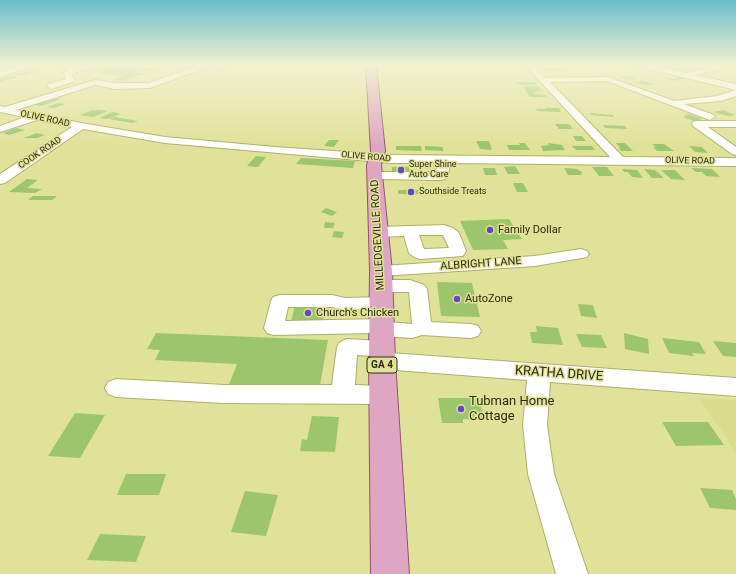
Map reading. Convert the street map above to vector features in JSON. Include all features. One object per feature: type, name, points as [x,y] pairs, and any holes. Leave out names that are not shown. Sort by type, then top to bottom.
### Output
[{"type":"main road","name":"MILLEDGEVILLE ROAD","points":[[373,92],[378,150],[375,173],[390,574]]},
{"type":"street","points":[[2,109],[61,92]]},
{"type":"street","points":[[555,92],[620,161]]},
{"type":"street","points":[[645,92],[710,117]]},
{"type":"street","points":[[674,102],[718,98],[736,93]]},
{"type":"street","name":"OLIVE ROAD","points":[[2,109],[81,126],[165,140],[216,145],[375,173],[392,159],[736,162]]},
{"type":"street","points":[[0,129],[37,117]]},
{"type":"street","points":[[736,124],[697,124],[736,152]]},
{"type":"street","name":"COOK ROAD","points":[[0,180],[81,126]]},
{"type":"street","points":[[704,130],[736,129]]},
{"type":"street","points":[[722,130],[736,139]]},
{"type":"street","points":[[375,173],[441,176],[444,160]]},
{"type":"street","points":[[375,173],[435,186]]},
{"type":"street","points":[[378,232],[410,231]]},
{"type":"street","name":"ALBRIGHT LANE","points":[[381,318],[535,261],[580,254]]},
{"type":"street","points":[[343,395],[347,347],[381,318],[410,286],[418,289],[422,328]]},
{"type":"street","points":[[381,318],[412,331],[422,328],[471,331]]},
{"type":"street","name":"KRATHA DRIVE","points":[[381,318],[539,373],[736,387]]},
{"type":"street","points":[[539,373],[536,425],[541,474],[572,574]]},
{"type":"street","points":[[116,388],[224,394],[383,395]]},
{"type":"shaded area","points":[[699,398],[736,400],[736,452]]},
{"type":"building","points":[[527,92],[535,92],[534,92],[535,94],[546,95],[547,97],[530,97]]},
{"type":"building","points":[[54,98],[61,99],[41,106],[34,105]]},
{"type":"building","points":[[58,103],[65,104],[54,108],[47,107]]},
{"type":"building","points":[[545,108],[559,108],[561,112],[537,111],[536,109],[546,109]]},
{"type":"building","points":[[93,110],[108,111],[93,117],[80,115]]},
{"type":"building","points":[[723,110],[735,115],[728,116],[713,112]]},
{"type":"building","points":[[113,112],[121,114],[107,119],[99,118]]},
{"type":"building","points":[[590,113],[613,115],[614,117],[591,115]]},
{"type":"building","points":[[689,114],[703,119],[694,121],[683,117],[686,116],[684,115]]},
{"type":"building","points":[[115,117],[138,121],[132,123],[109,119]]},
{"type":"building","points":[[555,124],[569,124],[573,129],[559,129]]},
{"type":"building","points":[[603,125],[625,126],[627,129],[605,128]]},
{"type":"building","points":[[16,128],[25,130],[9,135],[3,133]]},
{"type":"building","points":[[37,133],[45,135],[37,138],[24,138]]},
{"type":"building","points":[[573,136],[582,136],[586,141],[576,141]]},
{"type":"building","points":[[329,140],[339,140],[334,147],[324,146]]},
{"type":"building","points":[[476,141],[489,141],[492,150],[480,149]]},
{"type":"building","points":[[519,143],[525,143],[530,150],[509,150],[507,145],[520,145]]},
{"type":"building","points":[[548,143],[562,145],[565,150],[543,151],[541,146],[549,145]]},
{"type":"building","points":[[616,143],[625,143],[633,151],[621,151]]},
{"type":"building","points":[[652,144],[664,144],[674,151],[657,151],[653,147],[656,147]]},
{"type":"building","points":[[396,146],[421,146],[422,151],[396,150]]},
{"type":"building","points":[[425,146],[443,147],[443,151],[425,150]]},
{"type":"building","points":[[572,146],[592,146],[595,150],[576,150]]},
{"type":"building","points":[[689,146],[702,147],[708,153],[695,152]]},
{"type":"building","points":[[256,156],[266,157],[258,167],[247,166]]},
{"type":"building","points":[[301,158],[355,161],[353,168],[296,164]]},
{"type":"building","points":[[515,166],[520,174],[508,174],[504,167]]},
{"type":"building","name":"Super Shine Auto Care","points":[[392,167],[409,167],[410,172],[392,172]]},
{"type":"building","points":[[592,167],[607,167],[614,176],[599,176]]},
{"type":"building","points":[[483,168],[495,168],[497,175],[485,175]]},
{"type":"building","points":[[564,168],[577,169],[583,173],[580,173],[582,175],[568,175]]},
{"type":"building","points":[[691,168],[712,169],[720,177],[706,176],[702,172],[696,172]]},
{"type":"building","points":[[622,169],[637,170],[643,178],[632,177],[628,172],[624,172]]},
{"type":"building","points":[[644,169],[655,170],[664,178],[652,178]]},
{"type":"building","points":[[661,170],[675,170],[685,180],[671,179]]},
{"type":"building","points":[[27,179],[38,180],[27,188],[42,189],[35,193],[9,192]]},
{"type":"building","points":[[513,183],[523,183],[528,192],[517,192]]},
{"type":"building","name":"Southside Treats","points":[[398,190],[424,190],[424,194],[398,194]]},
{"type":"building","points":[[33,196],[57,196],[52,200],[28,200]]},
{"type":"building","points":[[326,208],[337,212],[332,216],[321,212]]},
{"type":"building","name":"Family Dollar","points":[[509,219],[522,239],[503,240],[508,249],[473,250],[460,221]]},
{"type":"building","points":[[325,222],[335,223],[333,228],[324,228]]},
{"type":"building","points":[[334,231],[344,232],[342,238],[332,237]]},
{"type":"building","name":"AutoZone","points":[[437,282],[472,283],[480,317],[441,316]]},
{"type":"building","name":"Church's Chicken","points":[[295,304],[325,305],[323,322],[291,323]]},
{"type":"building","points":[[578,304],[593,305],[597,318],[581,316]]},
{"type":"building","points":[[536,326],[558,328],[563,345],[532,343],[530,332],[537,332]]},
{"type":"building","points":[[156,333],[328,340],[319,391],[228,387],[237,364],[155,360],[160,350],[147,349]]},
{"type":"building","points":[[624,333],[648,339],[649,354],[625,349]]},
{"type":"building","points":[[576,334],[601,335],[607,348],[582,347]]},
{"type":"building","points":[[662,338],[699,342],[706,354],[692,353],[694,356],[669,353]]},
{"type":"building","points":[[713,341],[736,343],[736,357],[723,356]]},
{"type":"building","name":"Tubman Home Cottage","points":[[438,398],[479,398],[484,420],[463,419],[463,423],[442,423]]},
{"type":"building","points":[[75,413],[105,415],[80,458],[48,456]]},
{"type":"building","points":[[312,416],[339,417],[335,452],[300,451],[302,439],[307,440]]},
{"type":"building","points":[[662,422],[708,422],[724,445],[676,446]]},
{"type":"building","points":[[126,474],[166,474],[159,495],[117,495]]},
{"type":"building","points":[[700,488],[732,490],[736,499],[736,510],[710,508]]},
{"type":"building","points":[[245,491],[278,495],[266,536],[231,532]]},
{"type":"building","points":[[100,534],[146,536],[136,562],[87,560]]},
{"type":"place","name":"Super Shine Auto Care","points":[[401,170]]},
{"type":"place","name":"Southside Treats","points":[[411,192]]},
{"type":"place","name":"Family Dollar","points":[[490,230]]},
{"type":"place","name":"AutoZone","points":[[457,299]]},
{"type":"place","name":"Church's Chicken","points":[[308,313]]},
{"type":"place","name":"Tubman Home Cottage","points":[[461,409]]}]
